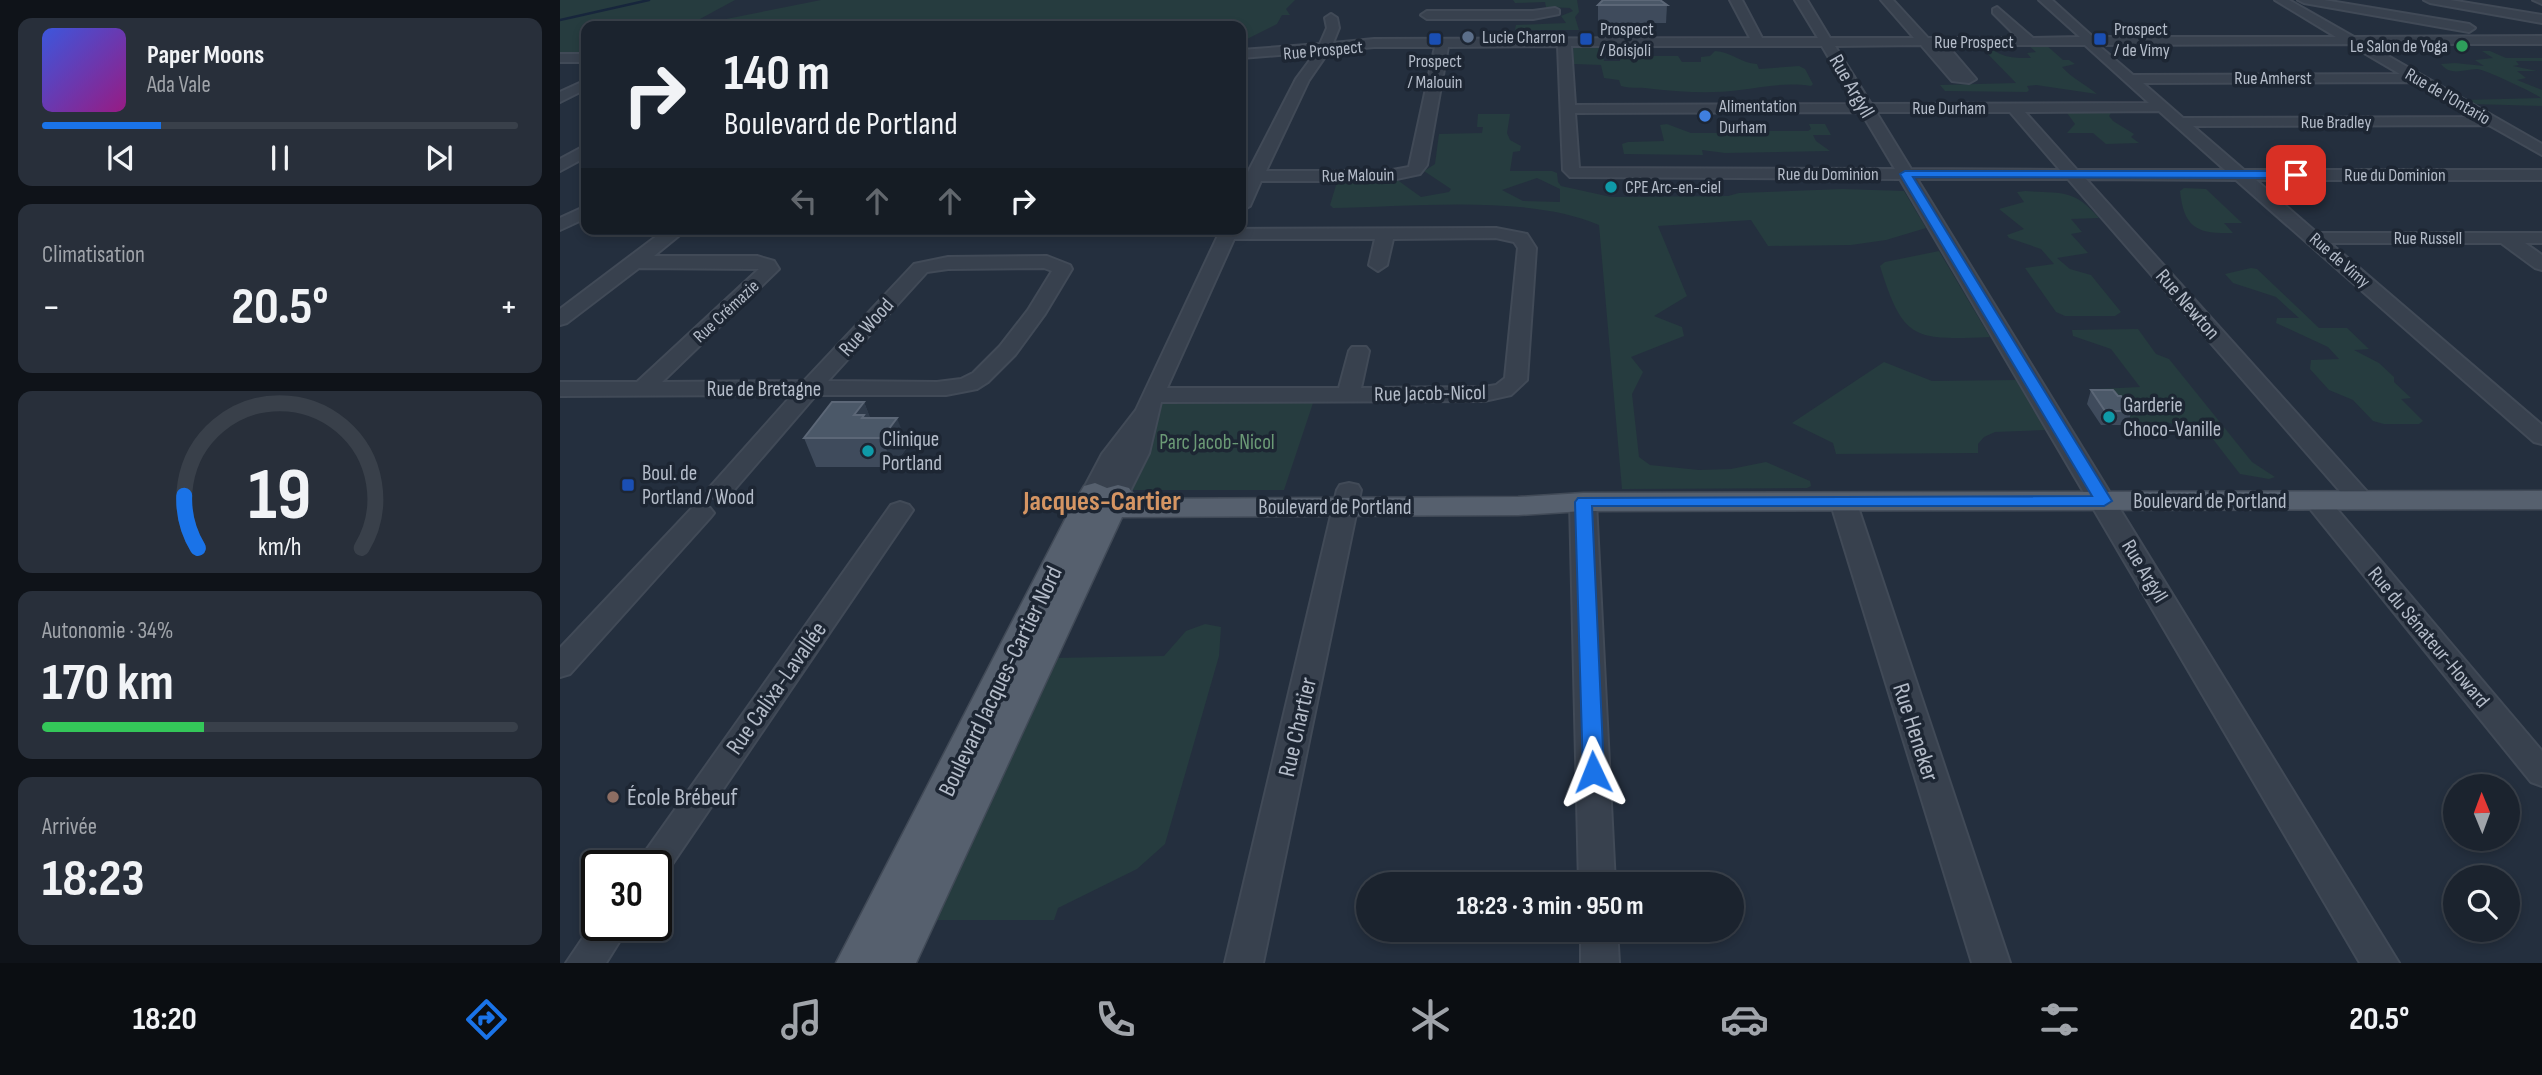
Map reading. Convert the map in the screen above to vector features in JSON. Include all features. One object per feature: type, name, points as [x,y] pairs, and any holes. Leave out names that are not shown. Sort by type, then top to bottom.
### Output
[{"type":"main road","name":"Boulevard de Portland","points":[[1103,499],[1348,498],[1518,506],[1583,502],[2542,500]]},
{"type":"main road","name":"Boulevard Jacques-Cartier Nord","points":[[859,963],[1103,499]]},
{"type":"main road","name":"Boulevard Jacques-Cartier Nord","points":[[893,963],[1103,499]]},
{"type":"street","points":[[1420,43],[1430,0]]},
{"type":"street","points":[[1736,0],[1758,42]]},
{"type":"street","name":"Rue Argyll","points":[[1801,0],[2380,963]]},
{"type":"street","points":[[1887,0],[1932,42]]},
{"type":"street","name":"Rue de Vimy","points":[[2045,0],[2130,79],[2542,437]]},
{"type":"street","name":"Rue de l'Ontario","points":[[2281,0],[2542,150]]},
{"type":"street","points":[[2304,0],[2511,35],[2542,49]]},
{"type":"street","points":[[2430,0],[2450,1],[2542,19]]},
{"type":"street","points":[[2494,0],[2506,0]]},
{"type":"street","points":[[2423,20],[2450,1]]},
{"type":"street","points":[[1997,10],[2030,42]]},
{"type":"street","points":[[1427,15],[1533,15],[1555,12]]},
{"type":"street","points":[[1246,194],[1318,48],[1333,28],[1333,14]]},
{"type":"street","name":"Rue Prospect","points":[[1246,55],[1318,48],[1420,43],[2542,40]]},
{"type":"street","points":[[1564,42],[1567,109]]},
{"type":"street","name":"Rue Malouin","points":[[1254,176],[1387,176],[1406,174],[1418,169],[1442,43]]},
{"type":"street","points":[[560,58],[581,58]]},
{"type":"street","name":"Rue Amherst","points":[[2130,79],[2416,78]]},
{"type":"street","points":[[560,98],[581,87]]},
{"type":"street","name":"Rue Durham","points":[[1567,109],[2163,107]]},
{"type":"street","name":"Rue Newton","points":[[2014,108],[2361,500]]},
{"type":"street","name":"Rue du Dominion","points":[[1567,109],[1571,170],[1576,174],[2542,174]]},
{"type":"street","name":"Rue Bradley","points":[[2180,122],[2492,121]]},
{"type":"street","points":[[560,166],[581,153]]},
{"type":"street","points":[[560,225],[581,214]]},
{"type":"street","name":"Rue Jacob-Nicol","points":[[1151,400],[1349,394],[1484,394],[1509,387],[1517,376],[1527,248],[1525,240],[1514,235],[1496,233],[1246,232]]},
{"type":"street","points":[[1378,265],[1385,234]]},
{"type":"street","points":[[560,319],[670,235]]},
{"type":"street","name":"Boulevard Jacques-Cartier Nord","points":[[1103,499],[1137,453],[1151,400],[1228,235]]},
{"type":"street","name":"Rue Russell","points":[[2315,238],[2542,238]]},
{"type":"street","points":[[2505,238],[2542,264]]},
{"type":"street","name":"Rue Crémazie","points":[[635,262],[757,262],[767,264],[770,269],[642,389]]},
{"type":"street","name":"Rue Wood","points":[[719,492],[921,268],[948,263],[1047,262],[1060,266]]},
{"type":"street","name":"Rue de Bretagne","points":[[560,389],[942,388],[968,384],[981,375],[1021,332],[1063,269],[1060,266]]},
{"type":"street","points":[[1349,394],[1359,351]]},
{"type":"street","name":"Rue Chartier","points":[[1244,963],[1348,498]]},
{"type":"street","name":"Rue du Sénateur-Howard","points":[[2316,500],[2542,773]]},
{"type":"street","name":"Rue Heneker","points":[[1843,501],[1991,963]]},
{"type":"street","points":[[1583,502],[1597,872]]},
{"type":"street","name":"Rue Calixa-Lavallée","points":[[663,850],[900,510]]},
{"type":"street","points":[[560,667],[701,513]]},
{"type":"street","points":[[585,963],[600,941]]},
{"type":"street","points":[[1599,942],[1600,963]]},
{"type":"green space","points":[[560,0],[735,0],[696,21],[581,21],[581,54],[560,54]]},
{"type":"green space","points":[[821,0],[1295,0],[1286,9],[1290,15],[1282,15],[1277,24],[1246,40],[1246,21],[716,21]]},
{"type":"green space","points":[[1513,0],[1577,0],[1579,12],[1575,17],[1579,30],[1515,30],[1516,25],[1566,23],[1561,16],[1573,11],[1570,8],[1546,7],[1545,2],[1515,3]]},
{"type":"green space","points":[[1602,44],[1604,61],[1620,61],[1620,58],[1629,56],[1678,56],[1682,62],[1701,62],[1701,57],[1710,56],[1715,51],[1757,64],[1759,69],[1799,66],[1805,69],[1813,84],[1708,92],[1625,87],[1621,86],[1619,80],[1604,78],[1601,65],[1574,64],[1573,45]]},
{"type":"green space","points":[[1978,44],[1986,44],[2007,56],[2031,58],[2027,53],[2036,52],[2027,44],[2045,44],[2063,60],[2075,64],[2062,67],[2097,94],[2036,85],[2027,86],[2027,92],[1945,91],[1940,85],[2016,83]]},
{"type":"green space","points":[[2482,51],[2490,51],[2506,58],[2542,58],[2542,61],[2516,61],[2519,65],[2513,66],[2537,71],[2517,71],[2526,78],[2517,80],[2542,90],[2542,106],[2472,104],[2464,100],[2541,98],[2482,70],[2453,71],[2441,64],[2484,66],[2475,60],[2493,58]]},
{"type":"green space","points":[[2065,110],[2113,110],[2109,116],[2134,134],[2131,137],[2139,143],[2106,144],[2093,133],[2067,133],[2075,124]]},
{"type":"green space","points":[[1478,114],[1510,114],[1507,133],[1510,140],[1521,146],[1520,151],[1513,152],[1510,171],[1552,171],[1557,173],[1561,186],[1611,197],[1728,196],[1739,193],[1842,189],[1904,191],[1926,228],[1886,240],[1851,245],[1768,246],[1751,220],[1658,226],[1687,296],[1654,316],[1682,327],[1684,336],[1631,357],[1643,372],[1632,394],[1639,457],[1650,465],[1699,470],[1731,469],[1766,462],[1810,481],[1811,486],[1622,489],[1599,225],[1570,215],[1504,206],[1468,204],[1333,208],[1330,205],[1337,182],[1342,180],[1396,179],[1421,197],[1449,192],[1451,189],[1424,171],[1435,164],[1439,134],[1482,133],[1483,127],[1477,127]],"holes":[[[1537,178],[1560,189],[1560,202],[1523,201],[1502,190]]]},
{"type":"green space","points":[[1667,124],[1691,133],[1722,133],[1725,130],[1723,126],[1754,131],[1808,131],[1811,129],[1809,124],[1825,124],[1831,135],[1813,135],[1816,141],[1830,151],[1725,153],[1702,150],[1703,155],[1624,154],[1622,144],[1628,142],[1664,141],[1660,125]]},
{"type":"green space","points":[[2184,188],[2206,189],[2242,223],[2224,223],[2233,233],[2211,232],[2195,227],[2185,214],[2182,204],[2180,191]]},
{"type":"green space","points":[[2017,192],[2066,194],[2082,202],[2099,218],[2071,219],[2082,232],[2071,234],[2088,253],[2057,258],[2070,269],[2091,275],[2121,312],[2115,316],[2065,316],[2056,312],[2025,268],[2054,264],[2041,249],[2009,238],[2007,235],[2024,229],[1999,209],[2024,202]]},
{"type":"green space","points":[[1939,251],[1990,337],[1928,336],[1905,322],[1896,309],[1880,266],[1885,262]]},
{"type":"green space","points":[[2257,269],[2319,328],[2347,328],[2369,349],[2354,350],[2379,363],[2394,377],[2394,382],[2411,398],[2401,399],[2423,421],[2419,424],[2384,424],[2373,421],[2353,400],[2329,390],[2310,369],[2311,360],[2339,359],[2328,347],[2276,323],[2277,318],[2299,318],[2276,297],[2233,283],[2225,274]]},
{"type":"green space","points":[[2138,329],[2156,354],[2169,359],[2252,462],[2275,477],[2269,479],[2240,474],[2209,434],[2166,422],[2127,422],[2099,389],[2140,387],[2111,349],[2073,336],[2072,330]]},
{"type":"green space","points":[[1884,362],[1932,381],[2016,380],[2045,430],[1995,432],[1984,437],[1978,444],[1978,453],[1836,454],[1833,443],[1792,423]]},
{"type":"green space","name":"Parc Jacob-Nicol","points":[[1316,394],[1284,490],[1119,490],[1153,395]]},
{"type":"green space","points":[[1205,624],[1221,627],[1219,656],[1165,844],[1137,869],[1058,908],[1054,920],[933,920],[1053,658],[1164,656],[1186,631]]},
{"type":"building","points":[[1603,0],[1660,0],[1667,5],[1598,5]]},
{"type":"building","points":[[2091,390],[2113,390],[2132,411],[2105,411]]},
{"type":"building","points":[[832,402],[864,402],[854,415],[864,415],[862,418],[897,418],[882,438],[804,438]]},
{"type":"waterway","points":[[560,20],[649,0]]},
{"type":"place","name":"Lucie Charron","points":[[1468,37]]},
{"type":"place","name":"Prospect / Malouin","points":[[1435,39]]},
{"type":"place","name":"Prospect / Boisjoli","points":[[1586,39]]},
{"type":"place","name":"Prospect / de Vimy","points":[[2100,39]]},
{"type":"place","name":"Le Salon de Yoga","points":[[2462,46]]},
{"type":"place","name":"Alimentation Durham","points":[[1705,116]]},
{"type":"place","name":"CPE Arc-en-ciel","points":[[1611,187]]},
{"type":"place","name":"Garderie Choco-Vanille","points":[[2109,417]]},
{"type":"place","name":"Clinique Portland","points":[[868,451]]},
{"type":"place","name":"Boul. de Portland / Wood","points":[[628,485]]},
{"type":"place","name":"École Brébeuf","points":[[613,797]]},
{"type":"district","name":"Jacques-Cartier","points":[[1102,500]]},
{"type":"route","points":[[1593,772],[1583,502],[2104,501],[1905,174],[2296,175]]}]
